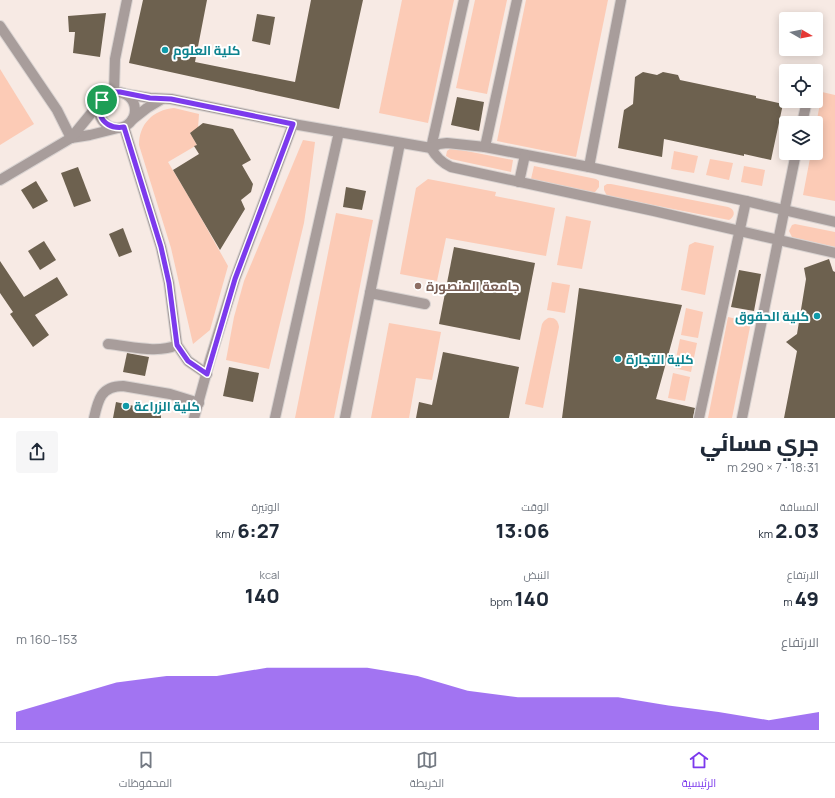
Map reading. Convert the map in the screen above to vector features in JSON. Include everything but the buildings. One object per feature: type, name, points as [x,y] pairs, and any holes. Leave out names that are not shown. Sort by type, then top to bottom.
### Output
[{"type":"street","points":[[114,92],[115,59],[127,0]]},
{"type":"street","points":[[464,0],[431,148],[439,160],[451,167],[835,253]]},
{"type":"street","points":[[485,147],[517,0]]},
{"type":"street","points":[[589,167],[621,0]]},
{"type":"street","points":[[0,26],[57,110],[71,138]]},
{"type":"street","points":[[0,180],[71,138],[105,96],[114,92],[180,100],[293,124],[431,148],[439,144],[447,143],[485,147],[589,167],[784,209],[835,222]]},
{"type":"street","points":[[125,94],[134,102],[135,107],[133,119]]},
{"type":"street","points":[[71,138],[121,127],[162,99]]},
{"type":"street","points":[[102,100],[99,110],[103,121],[112,127],[121,127]]},
{"type":"street","points":[[195,418],[235,279],[293,124]]},
{"type":"street","points":[[121,127],[161,247],[169,283],[177,345],[188,361],[207,374]]},
{"type":"street","points":[[275,418],[339,132]]},
{"type":"street","points":[[345,418],[400,143]]},
{"type":"street","points":[[519,182],[524,155]]},
{"type":"street","points":[[742,418],[794,160]]},
{"type":"street","points":[[699,418],[746,201]]},
{"type":"street","points":[[370,293],[425,304]]},
{"type":"street","points":[[108,344],[157,349],[177,345]]},
{"type":"street","points":[[94,418],[99,399],[102,394],[111,387],[117,386],[170,394],[199,403]]},
{"type":"shaded area","name":"جامعة المنصورة","points":[[0,0],[835,0],[835,418],[0,418]]},
{"type":"shaded area","points":[[402,0],[454,0],[428,123],[379,113]]},
{"type":"shaded area","points":[[475,0],[507,0],[487,94],[456,88]]},
{"type":"shaded area","points":[[526,0],[608,0],[576,157],[497,141]]},
{"type":"shaded area","points":[[0,69],[34,124],[0,145]]},
{"type":"shaded area","points":[[823,92],[835,95],[835,201],[803,195],[810,160],[823,160],[823,116],[818,116],[819,108],[823,108]]},
{"type":"shaded area","points":[[174,108],[199,114],[198,128],[190,133],[197,145],[168,162],[228,266],[210,330],[193,344],[171,248],[139,145],[142,131],[149,119],[166,109]]},
{"type":"shaded area","points":[[303,140],[315,142],[304,223],[269,369],[226,360],[234,317],[244,281]]},
{"type":"shaded area","points":[[451,148],[513,160],[511,172],[451,159],[446,156],[447,151]]},
{"type":"shaded area","points":[[674,151],[698,156],[694,173],[671,169]]},
{"type":"shaded area","points":[[710,159],[733,163],[729,180],[706,175]]},
{"type":"shaded area","points":[[534,166],[596,179],[599,181],[599,187],[595,192],[592,192],[531,179]]},
{"type":"shaded area","points":[[744,166],[765,170],[762,186],[741,182]]},
{"type":"shaded area","points":[[428,179],[496,192],[495,196],[555,208],[546,256],[446,238],[437,281],[400,274],[416,188]]},
{"type":"shaded area","points":[[607,184],[728,207],[732,209],[734,215],[729,220],[607,196],[604,186]]},
{"type":"shaded area","points":[[336,213],[373,220],[334,418],[295,418]]},
{"type":"shaded area","points":[[566,216],[591,221],[582,269],[557,265]]},
{"type":"shaded area","points":[[795,224],[835,232],[835,247],[792,237],[789,231],[792,225]]},
{"type":"shaded area","points":[[695,242],[714,246],[705,295],[681,290],[689,245]]},
{"type":"shaded area","points":[[552,282],[570,285],[565,313],[547,310]]},
{"type":"shaded area","points":[[686,308],[703,312],[698,338],[681,335]]},
{"type":"shaded area","points":[[728,317],[751,322],[732,418],[708,418]]},
{"type":"shaded area","points":[[548,318],[552,318],[558,322],[559,327],[543,408],[525,404],[542,324]]},
{"type":"shaded area","points":[[389,323],[441,332],[432,380],[416,378],[409,418],[371,418]]},
{"type":"shaded area","points":[[680,339],[697,343],[691,372],[674,368]]},
{"type":"shaded area","points":[[673,373],[690,377],[685,401],[668,398]]},
{"type":"place","name":"كلية العلوم","points":[[165,50]]},
{"type":"place","name":"جامعة المنصورة","points":[[418,286]]},
{"type":"place","name":"كلية الحقوق","points":[[817,316]]},
{"type":"place","name":"كلية التجارة","points":[[618,359]]},
{"type":"place","name":"كلية الزراعة","points":[[126,406]]},
{"type":"route","points":[[120,92],[150,98],[180,100],[293,124],[235,279],[207,374],[188,361],[177,345],[169,283],[156,230],[124,127],[112,127],[103,121],[99,110],[102,100],[109,94],[120,92]]}]
